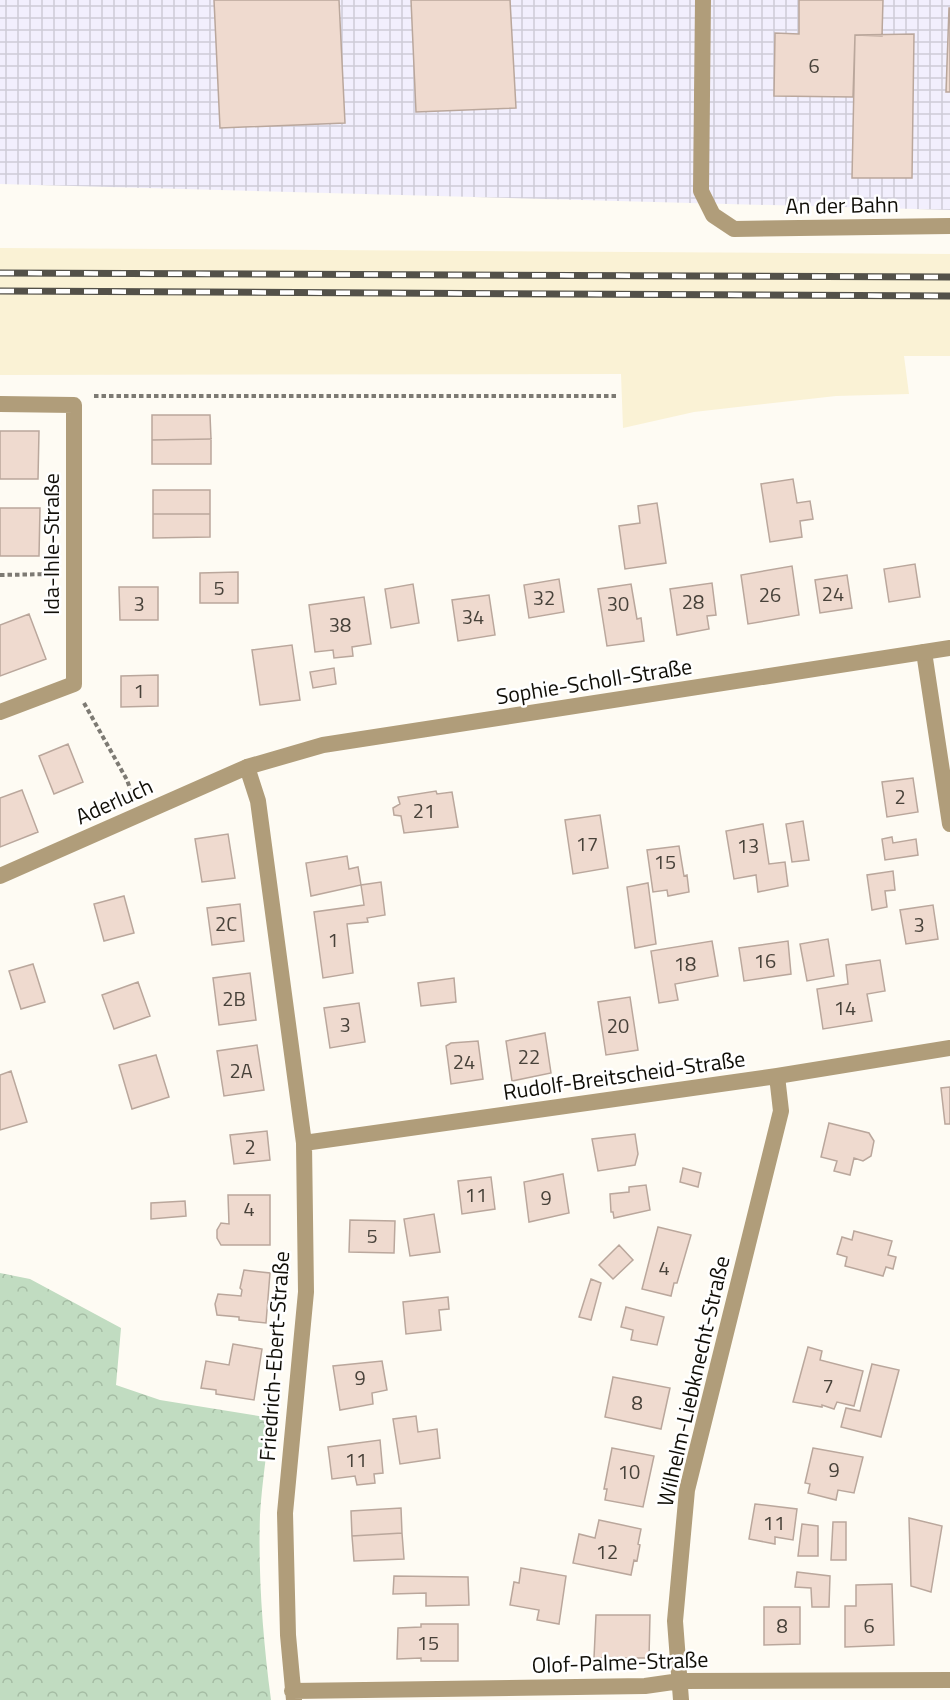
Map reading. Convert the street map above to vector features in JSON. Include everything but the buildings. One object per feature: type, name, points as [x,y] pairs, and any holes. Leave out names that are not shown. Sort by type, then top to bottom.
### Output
[{"type":"street","name":"An der Bahn","points":[[703,0],[701,190],[713,215],[734,229],[950,226]]},
{"type":"street","points":[[0,404],[74,405]]},
{"type":"street","name":"Ida-Ihle-Straße","points":[[74,405],[74,684]]},
{"type":"street","name":"Sophie-Scholl-Straße","points":[[247,767],[323,745],[950,648]]},
{"type":"street","points":[[924,652],[950,824]]},
{"type":"street","points":[[0,712],[74,684]]},
{"type":"street","name":"Aderluch","points":[[0,876],[247,767]]},
{"type":"street","name":"Friedrich-Ebert-Straße","points":[[247,767],[258,801],[304,1143],[306,1292],[285,1513],[288,1635],[293,1695]]},
{"type":"street","name":"Rudolf-Breitscheid-Straße","points":[[304,1143],[777,1076],[950,1048]]},
{"type":"street","name":"Wilhelm-Liebknecht-Straße","points":[[681,1700],[675,1621],[687,1490],[781,1111],[777,1076]]},
{"type":"street","name":"Olof-Palme-Straße","points":[[293,1695],[645,1686],[680,1681],[950,1680]]},
{"type":"path","points":[[74,405],[91,396],[618,396]]},
{"type":"path","points":[[0,575],[73,573]]},
{"type":"path","points":[[74,684],[127,780],[140,814]]},
{"type":"shaded area","points":[[0,0],[950,0],[950,210],[0,184]]},
{"type":"shaded area","points":[[0,248],[950,254],[950,356],[904,356],[909,394],[836,396],[694,412],[623,428],[621,374],[0,375]]},
{"type":"green space","points":[[0,1273],[30,1279],[121,1328],[116,1385],[160,1400],[271,1418],[260,1515],[260,1561],[271,1700],[0,1700]]},
{"type":"railway","points":[[0,273],[950,277]]},
{"type":"railway","points":[[0,291],[950,296]]}]
